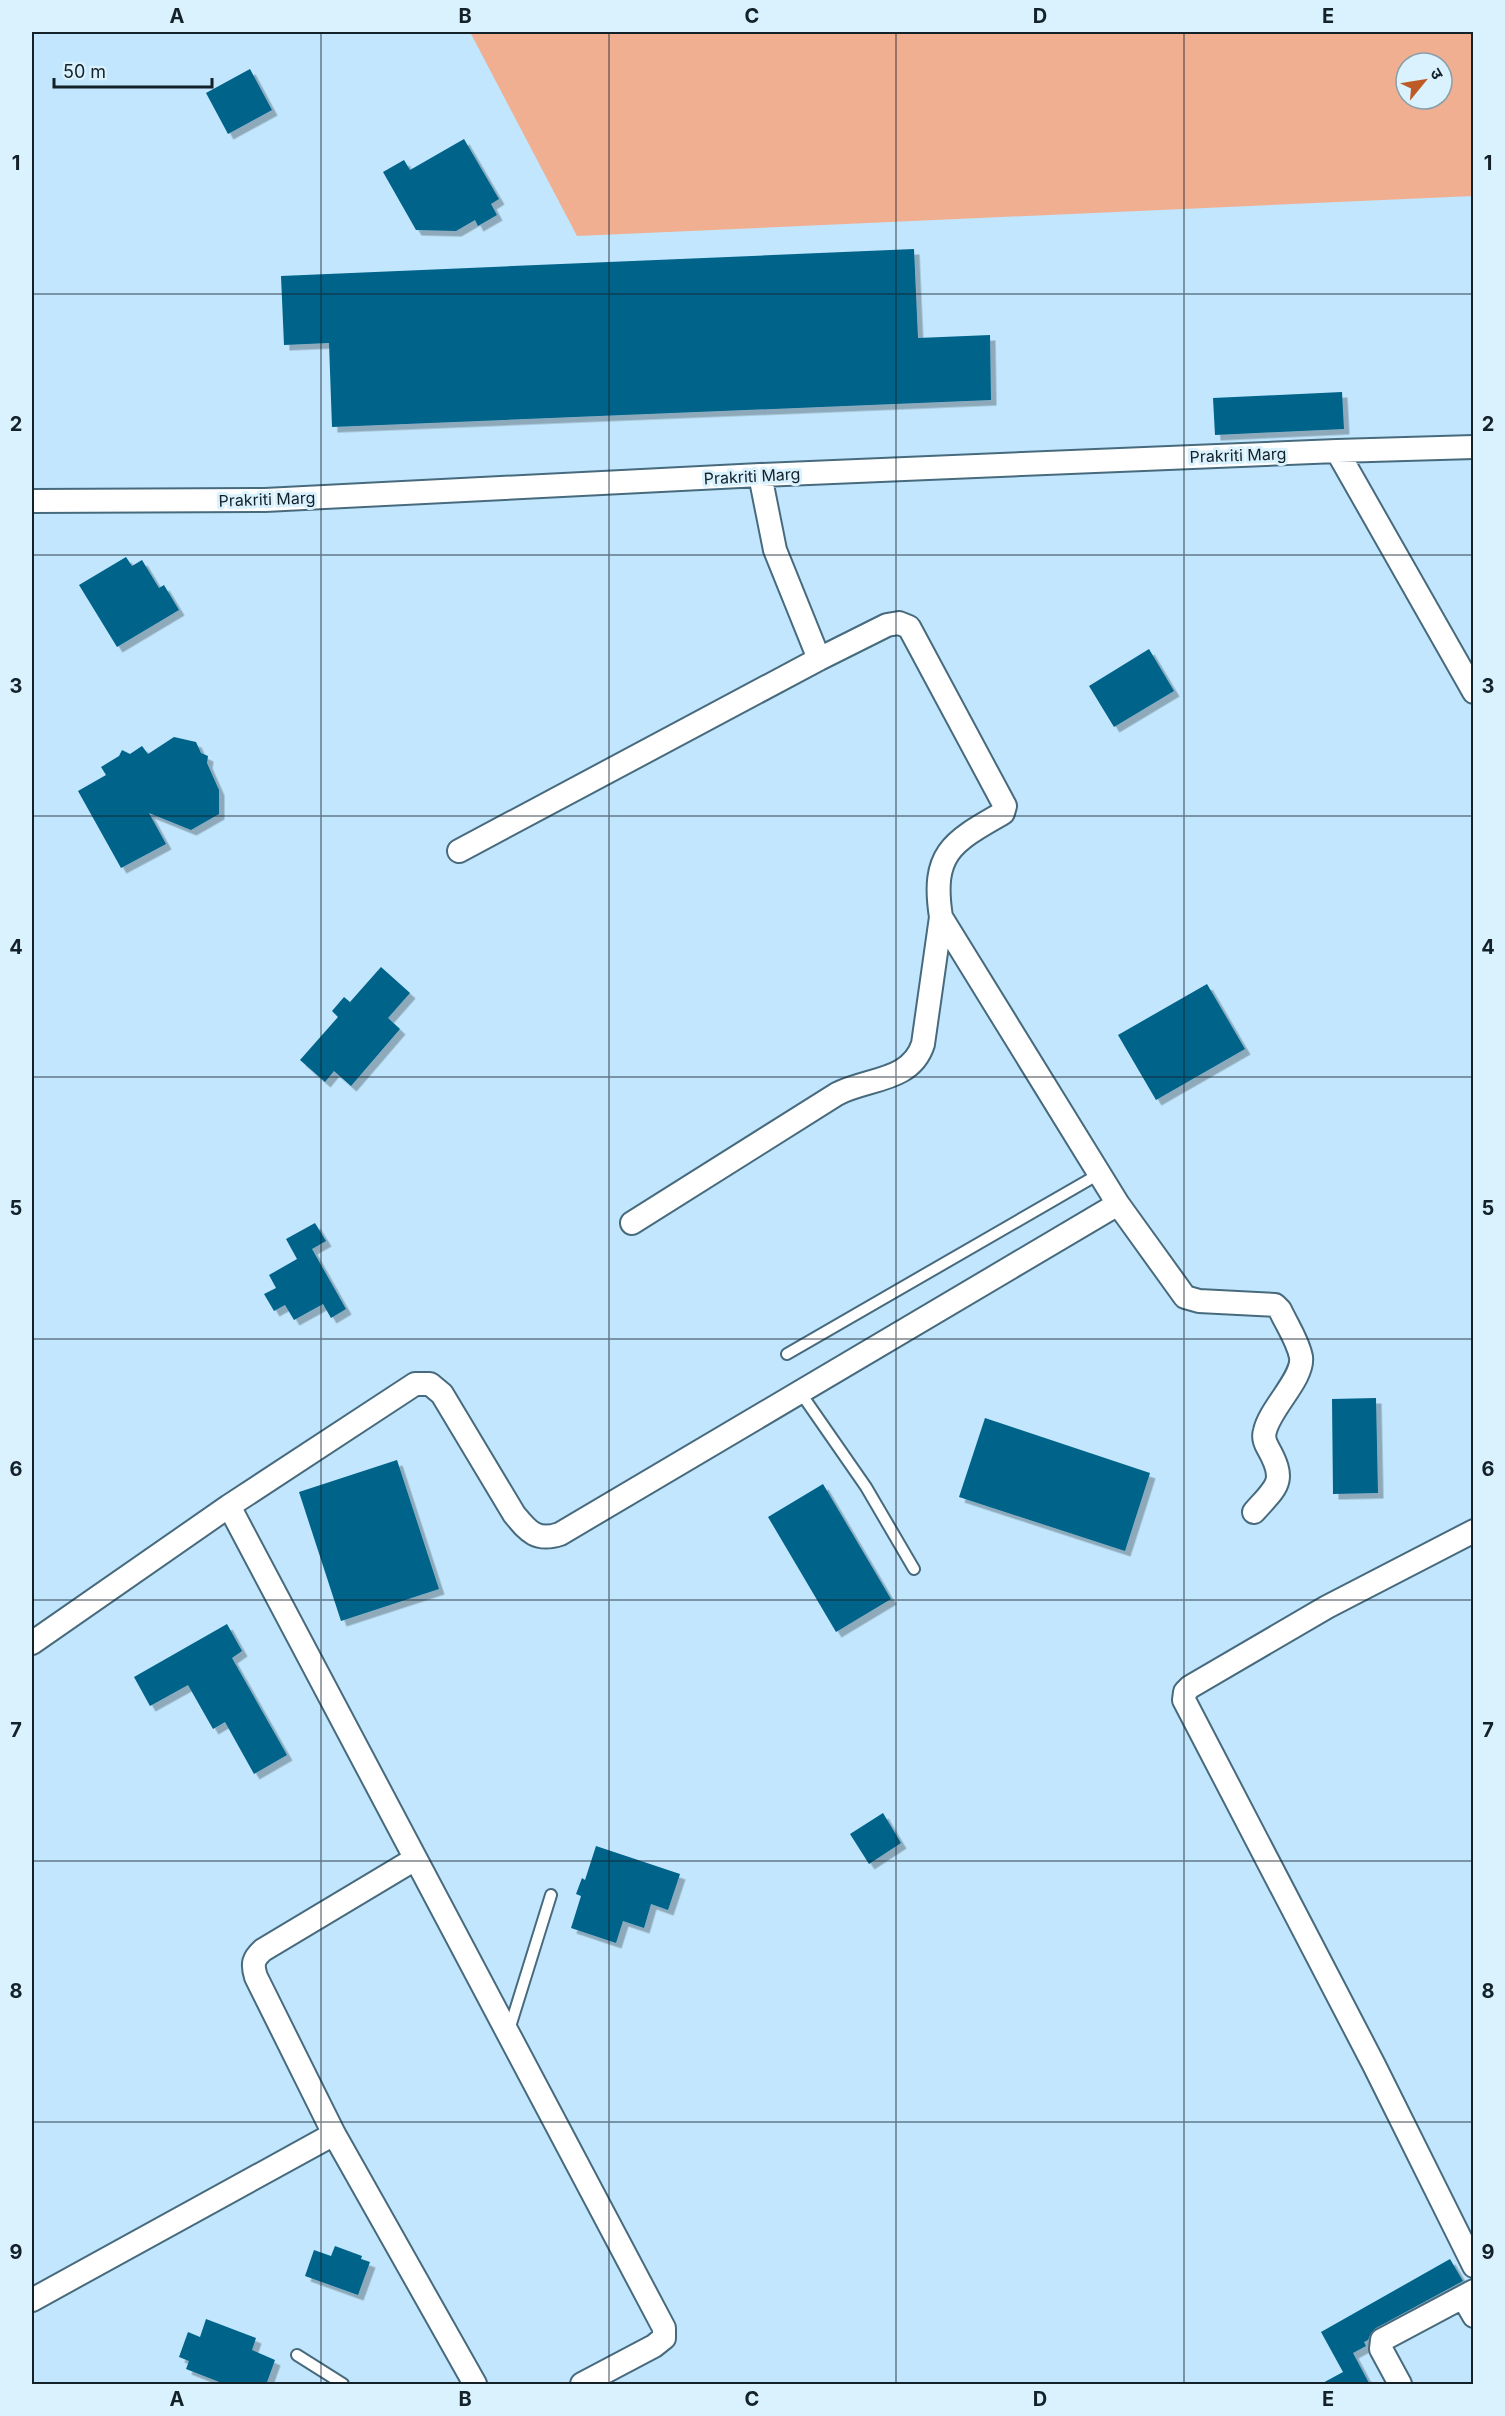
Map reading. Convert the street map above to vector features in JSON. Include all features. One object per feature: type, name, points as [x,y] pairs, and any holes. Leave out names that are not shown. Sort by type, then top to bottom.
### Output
[{"type":"street","name":"Prakriti Marg","points":[[32,501],[265,500],[760,475],[1473,447]]},
{"type":"street","points":[[1338,451],[1473,692]]},
{"type":"street","points":[[760,475],[775,550],[819,658]]},
{"type":"street","points":[[459,850],[819,658],[887,626],[899,623],[909,627],[1005,806],[1003,813],[954,844],[946,854],[939,872],[938,895],[941,916],[923,1044],[920,1053],[911,1064],[892,1076],[837,1094],[632,1223]]},
{"type":"street","points":[[941,916],[1118,1204],[1185,1297],[1199,1301],[1275,1305],[1280,1310],[1297,1345],[1301,1361],[1299,1370],[1270,1416],[1264,1433],[1266,1444],[1279,1472],[1277,1485],[1254,1512]]},
{"type":"street","points":[[32,1643],[229,1506],[415,1384],[436,1387],[442,1394],[514,1514],[528,1530],[538,1536],[553,1536],[1118,1204]]},
{"type":"street","points":[[229,1506],[660,2318],[666,2333],[654,2346],[582,2385]]},
{"type":"street","points":[[1473,1530],[1270,1639],[1190,1687],[1185,1692],[1184,1700],[1314,1949],[1473,2266]]},
{"type":"street","points":[[415,1859],[263,1950],[254,1960],[253,1966],[256,1977],[334,2134],[475,2385]]},
{"type":"street","points":[[32,2300],[334,2134]]},
{"type":"street","points":[[1400,2385],[1381,2349],[1382,2340],[1470,2301]]},
{"type":"lane","points":[[787,1354],[1099,1174]]},
{"type":"lane","points":[[800,1392],[866,1487],[914,1569]]},
{"type":"lane","points":[[508,2033],[551,1895]]},
{"type":"lane","points":[[297,2355],[343,2385]]},
{"type":"shaded area","points":[[470,32],[1473,32],[1473,196],[577,236]]},
{"type":"building","points":[[250,69],[272,110],[228,134],[206,93]]},
{"type":"building","points":[[464,139],[499,199],[491,204],[497,215],[478,226],[475,220],[456,231],[416,230],[383,172],[404,160],[410,170]]},
{"type":"building","points":[[914,249],[918,338],[990,335],[991,400],[332,427],[329,343],[284,345],[281,276]]},
{"type":"building","points":[[1342,392],[1344,429],[1215,435],[1213,398]]},
{"type":"building","points":[[126,557],[132,566],[142,560],[159,588],[164,585],[179,610],[117,647],[79,585]]},
{"type":"building","points":[[1149,649],[1174,691],[1114,727],[1089,686]]},
{"type":"building","points":[[174,737],[196,742],[201,753],[208,756],[207,763],[219,790],[219,814],[191,830],[149,813],[166,844],[121,868],[78,791],[106,775],[101,767],[119,756],[122,750],[130,754],[142,746],[148,754]]},
{"type":"building","points":[[381,967],[410,993],[388,1018],[400,1029],[351,1086],[334,1071],[325,1082],[300,1060],[338,1017],[332,1011],[344,997],[350,1002]]},
{"type":"building","points":[[1207,984],[1245,1049],[1156,1100],[1118,1035]]},
{"type":"building","points":[[315,1223],[326,1241],[312,1249],[346,1309],[331,1318],[323,1304],[294,1320],[285,1305],[274,1311],[264,1294],[276,1288],[269,1275],[297,1259],[286,1239]]},
{"type":"building","points":[[1376,1398],[1378,1493],[1333,1494],[1332,1399]]},
{"type":"building","points":[[985,1418],[1150,1473],[1125,1551],[959,1497]]},
{"type":"building","points":[[397,1460],[439,1589],[341,1621],[299,1492]]},
{"type":"building","points":[[823,1484],[891,1599],[836,1632],[768,1517]]},
{"type":"building","points":[[227,1624],[242,1651],[232,1658],[287,1755],[254,1774],[225,1722],[213,1729],[188,1685],[150,1706],[134,1677]]},
{"type":"building","points":[[883,1813],[901,1843],[869,1864],[850,1834]]},
{"type":"building","points":[[596,1846],[680,1874],[668,1910],[651,1904],[644,1928],[623,1921],[616,1943],[571,1928],[581,1896],[576,1894],[582,1878],[585,1880]]},
{"type":"building","points":[[335,2246],[362,2256],[361,2259],[370,2262],[358,2295],[305,2276],[314,2250],[331,2256]]},
{"type":"building","points":[[1450,2259],[1463,2281],[1376,2328],[1364,2342],[1366,2346],[1353,2353],[1370,2385],[1319,2385],[1343,2372],[1321,2332]]},
{"type":"building","points":[[206,2319],[256,2338],[252,2350],[275,2360],[266,2385],[227,2385],[186,2369],[189,2361],[179,2357],[188,2332],[200,2337]]}]
